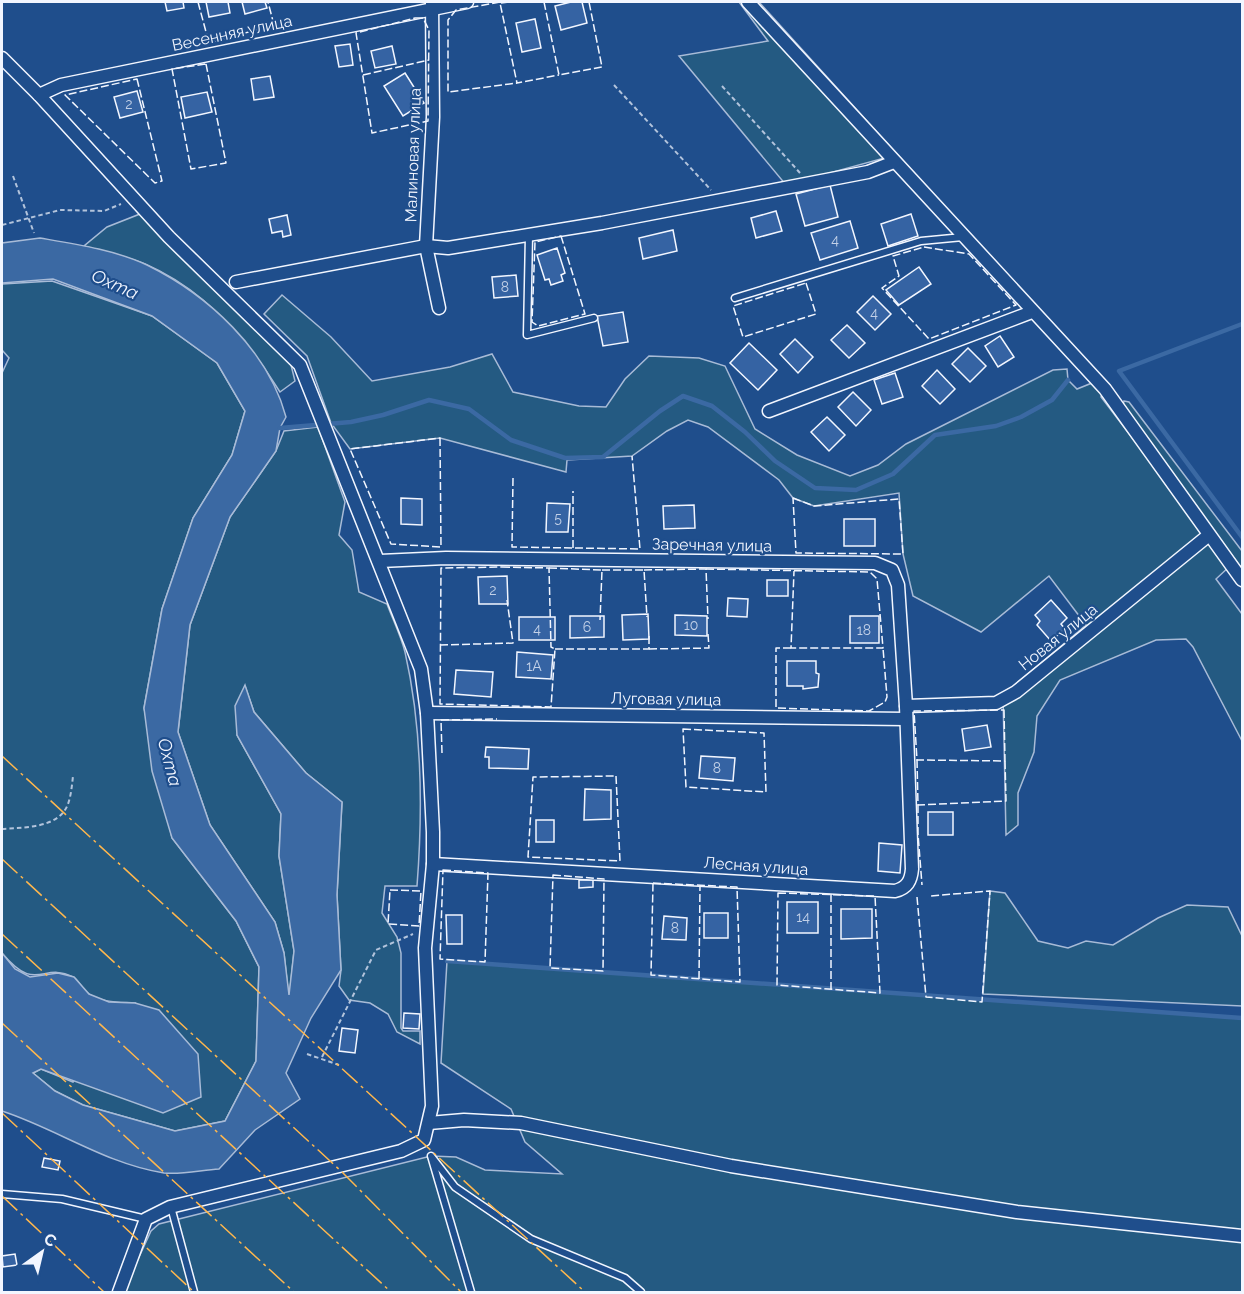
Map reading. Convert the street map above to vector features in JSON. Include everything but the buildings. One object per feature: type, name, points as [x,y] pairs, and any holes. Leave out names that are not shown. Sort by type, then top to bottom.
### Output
[{"type":"street","name":"Весенняя улица","points":[[39,95],[61,85],[432,5],[467,2]]},
{"type":"street","points":[[748,2],[1032,312],[1106,389],[1242,580]]},
{"type":"street","name":"Малиновая улица","points":[[432,5],[433,117],[426,246],[439,308]]},
{"type":"street","points":[[2,58],[39,95],[169,237],[300,365],[353,504],[380,561],[386,584],[421,669],[427,713],[433,864],[425,948],[432,1067],[432,1106],[427,1136],[416,1146],[170,1207],[146,1219],[118,1293]]},
{"type":"street","points":[[236,282],[426,246],[448,248],[721,201],[868,172],[894,162]]},
{"type":"street","points":[[769,411],[1032,312]]},
{"type":"street","name":"Новая улица","points":[[906,706],[996,703],[1016,693],[1209,535]]},
{"type":"street","name":"Заречная улица","points":[[380,561],[446,558],[885,566],[892,570],[898,585],[906,719]]},
{"type":"street","name":"Луговая улица","points":[[427,713],[906,719]]},
{"type":"street","name":"Лесная улица","points":[[433,864],[900,890],[911,879],[912,869],[906,719]]},
{"type":"street","points":[[429,1123],[464,1120],[521,1123],[731,1166],[1017,1212],[1242,1236]]},
{"type":"lane","points":[[529,234],[527,335],[594,318]]},
{"type":"lane","points":[[735,298],[921,241],[964,236]]},
{"type":"lane","points":[[471,1293],[431,1156],[455,1187],[531,1239],[625,1278],[641,1293]]},
{"type":"lane","points":[[2,1194],[62,1199],[146,1219]]},
{"type":"lane","points":[[170,1207],[194,1293]]},
{"type":"path","points":[[614,85],[721,201]]},
{"type":"path","points":[[722,86],[810,184]]},
{"type":"path","points":[[13,176],[34,232]]},
{"type":"path","points":[[2,225],[60,210],[104,211],[135,198]]},
{"type":"path","points":[[2,829],[40,826],[56,819],[68,806],[73,776]]},
{"type":"path","points":[[322,1057],[376,950],[423,929],[428,914]]},
{"type":"path","points":[[307,1054],[322,1057],[339,1065]]},
{"type":"shaded area","points":[[739,2],[759,2],[1052,325],[1058,347],[884,158],[786,185],[679,56],[768,41]]},
{"type":"shaded area","points":[[140,214],[291,365],[295,381],[280,392],[239,335],[186,287],[145,264],[84,246],[107,227]]},
{"type":"shaded area","points":[[52,281],[152,316],[217,363],[245,411],[232,455],[193,518],[162,609],[144,708],[172,838],[236,921],[259,967],[256,1061],[225,1121],[175,1131],[83,1105],[55,1091],[33,1073],[41,1069],[73,1082],[135,1003],[111,1002],[94,997],[75,978],[62,973],[32,975],[24,972],[2,953],[2,373],[9,358],[2,350],[2,284]]},
{"type":"shaded area","points":[[282,295],[331,337],[372,381],[450,367],[492,354],[513,392],[579,406],[606,407],[625,379],[649,356],[699,358],[725,366],[755,429],[797,455],[850,476],[878,465],[906,444],[1053,370],[1067,369],[1068,380],[1077,389],[1097,381],[1105,389],[1101,397],[1230,566],[1216,579],[1242,614],[1242,741],[1193,647],[1186,639],[1156,640],[1060,680],[1037,716],[1034,752],[1018,793],[1018,825],[1006,835],[1003,695],[1086,625],[1049,576],[981,632],[913,596],[903,554],[899,493],[814,506],[793,498],[779,480],[708,427],[688,420],[667,431],[632,456],[567,460],[566,472],[440,438],[350,449],[331,423],[307,356],[264,314]]},
{"type":"shaded area","points":[[1124,401],[1129,402],[1242,551],[1242,569],[1126,412]]},
{"type":"shaded area","points":[[318,427],[345,502],[339,535],[352,550],[359,592],[387,604],[403,646],[411,680],[420,768],[417,886],[385,886],[382,913],[397,937],[401,953],[401,1028],[403,1031],[420,1031],[420,1044],[397,1032],[388,1014],[370,1003],[349,1000],[339,986],[341,970],[337,895],[342,802],[306,773],[254,712],[245,686],[237,735],[281,814],[279,856],[294,951],[289,999],[284,953],[275,922],[210,825],[178,732],[190,625],[230,517],[276,451],[284,431]]},
{"type":"shaded area","points":[[990,891],[1005,893],[1038,941],[1068,948],[1086,941],[1113,945],[1158,918],[1187,905],[1228,907],[1242,936],[1242,1006],[983,994]]},
{"type":"shaded area","points":[[447,961],[1242,1018],[1242,1292],[123,1292],[151,1231],[159,1224],[431,1156],[456,1157],[485,1170],[562,1174],[525,1142],[511,1109],[441,1063]]},
{"type":"water","name":"Охта","points":[[40,238],[122,255],[170,277],[192,292],[233,327],[250,347],[277,392],[286,417],[280,428],[276,451],[230,517],[190,625],[178,732],[210,825],[275,922],[284,953],[289,995],[294,951],[279,856],[281,814],[237,735],[235,706],[245,685],[254,712],[306,773],[342,802],[337,895],[341,970],[311,1018],[286,1073],[300,1099],[255,1130],[219,1169],[164,1173],[143,1168],[102,1154],[2,1111],[2,953],[15,969],[30,977],[58,973],[74,977],[89,994],[109,1002],[135,1003],[159,1010],[198,1054],[201,1097],[163,1113],[41,1069],[33,1073],[55,1091],[83,1105],[175,1131],[225,1121],[256,1061],[259,967],[236,921],[172,838],[152,771],[144,708],[162,609],[193,518],[232,455],[245,411],[217,363],[152,316],[53,279],[2,283],[2,243]]},
{"type":"waterway","points":[[1242,324],[1119,371],[1242,537]]},
{"type":"waterway","points":[[280,428],[351,422],[383,415],[429,400],[469,409],[511,440],[565,458],[603,457],[660,411],[683,396],[712,406],[745,432],[775,461],[815,488],[856,490],[893,474],[935,435],[996,426],[1021,417],[1052,400],[1068,380]]},
{"type":"waterway","points":[[447,961],[1242,1018]]},
{"type":"fence","points":[[198,2],[209,43],[274,25],[268,2]]},
{"type":"fence","points":[[500,2],[456,10],[448,20],[448,92],[517,83]]},
{"type":"fence","points":[[509,2],[500,3],[517,83],[559,75]]},
{"type":"fence","points":[[544,2],[559,75],[602,67],[589,2]]},
{"type":"fence","points":[[415,18],[423,18],[429,30],[428,121],[372,133],[356,33],[415,18]]},
{"type":"fence","points":[[363,75],[429,60]]},
{"type":"fence","points":[[206,64],[226,163],[191,169],[172,69],[206,64]]},
{"type":"fence","points":[[137,79],[162,181],[155,183],[65,95],[137,79]]},
{"type":"fence","points":[[561,236],[585,314],[538,326],[532,322],[535,242],[561,236]]},
{"type":"fence","points":[[924,247],[969,254],[1016,305],[929,339],[882,288],[899,276],[893,256],[924,247]]},
{"type":"fence","points":[[806,283],[816,314],[743,337],[733,306],[806,283]]},
{"type":"fence","points":[[440,438],[441,547],[391,544],[350,449],[440,438]]},
{"type":"fence","points":[[513,478],[512,547],[640,549],[632,456]]},
{"type":"fence","points":[[573,491],[573,548]]},
{"type":"fence","points":[[793,498],[814,506],[899,499],[903,554],[796,553],[793,498]]},
{"type":"fence","points":[[502,567],[549,568],[551,647],[555,649],[551,707],[440,704],[441,568],[502,567]]},
{"type":"fence","points":[[549,568],[602,570],[600,620]]},
{"type":"fence","points":[[706,569],[870,572],[877,579],[883,648],[791,648],[794,571]]},
{"type":"fence","points":[[644,570],[706,569],[708,619]]},
{"type":"fence","points":[[602,570],[644,570],[647,617]]},
{"type":"fence","points":[[440,645],[513,643],[507,600]]},
{"type":"fence","points":[[649,649],[709,648],[708,634]]},
{"type":"fence","points":[[555,649],[649,649],[649,635]]},
{"type":"fence","points":[[791,648],[776,648],[776,708],[869,711],[885,702],[887,697],[883,648]]},
{"type":"fence","points":[[1004,710],[1005,761],[917,760],[914,711],[1004,710]]},
{"type":"fence","points":[[442,753],[441,720],[497,719]]},
{"type":"fence","points":[[683,729],[764,733],[766,792],[686,787],[683,729]]},
{"type":"fence","points":[[917,760],[918,805],[1006,801],[1005,761]]},
{"type":"fence","points":[[616,776],[620,861],[528,857],[533,777],[616,776]]},
{"type":"fence","points":[[918,805],[922,885]]},
{"type":"fence","points":[[443,870],[488,873],[485,962],[440,959],[443,870]]},
{"type":"fence","points":[[553,875],[604,879],[603,971],[550,968],[553,875]]},
{"type":"fence","points":[[653,883],[737,887],[740,982],[651,975],[653,883]]},
{"type":"fence","points":[[699,979],[700,886]]},
{"type":"fence","points":[[390,890],[421,891],[419,926],[388,924],[390,890]]},
{"type":"fence","points":[[917,897],[926,997],[982,1002],[990,891],[930,896]]},
{"type":"fence","points":[[778,893],[875,896],[880,993],[777,985],[778,893]]},
{"type":"fence","points":[[831,894],[831,989]]},
{"type":"power","points":[[2,756],[585,1292]]},
{"type":"power","points":[[2,859],[342,1172],[461,1292]]},
{"type":"power","points":[[2,934],[391,1292]]},
{"type":"power","points":[[2,1023],[294,1292]]},
{"type":"power","points":[[2,1113],[194,1292]]},
{"type":"power","points":[[2,1196],[104,1292]]}]
